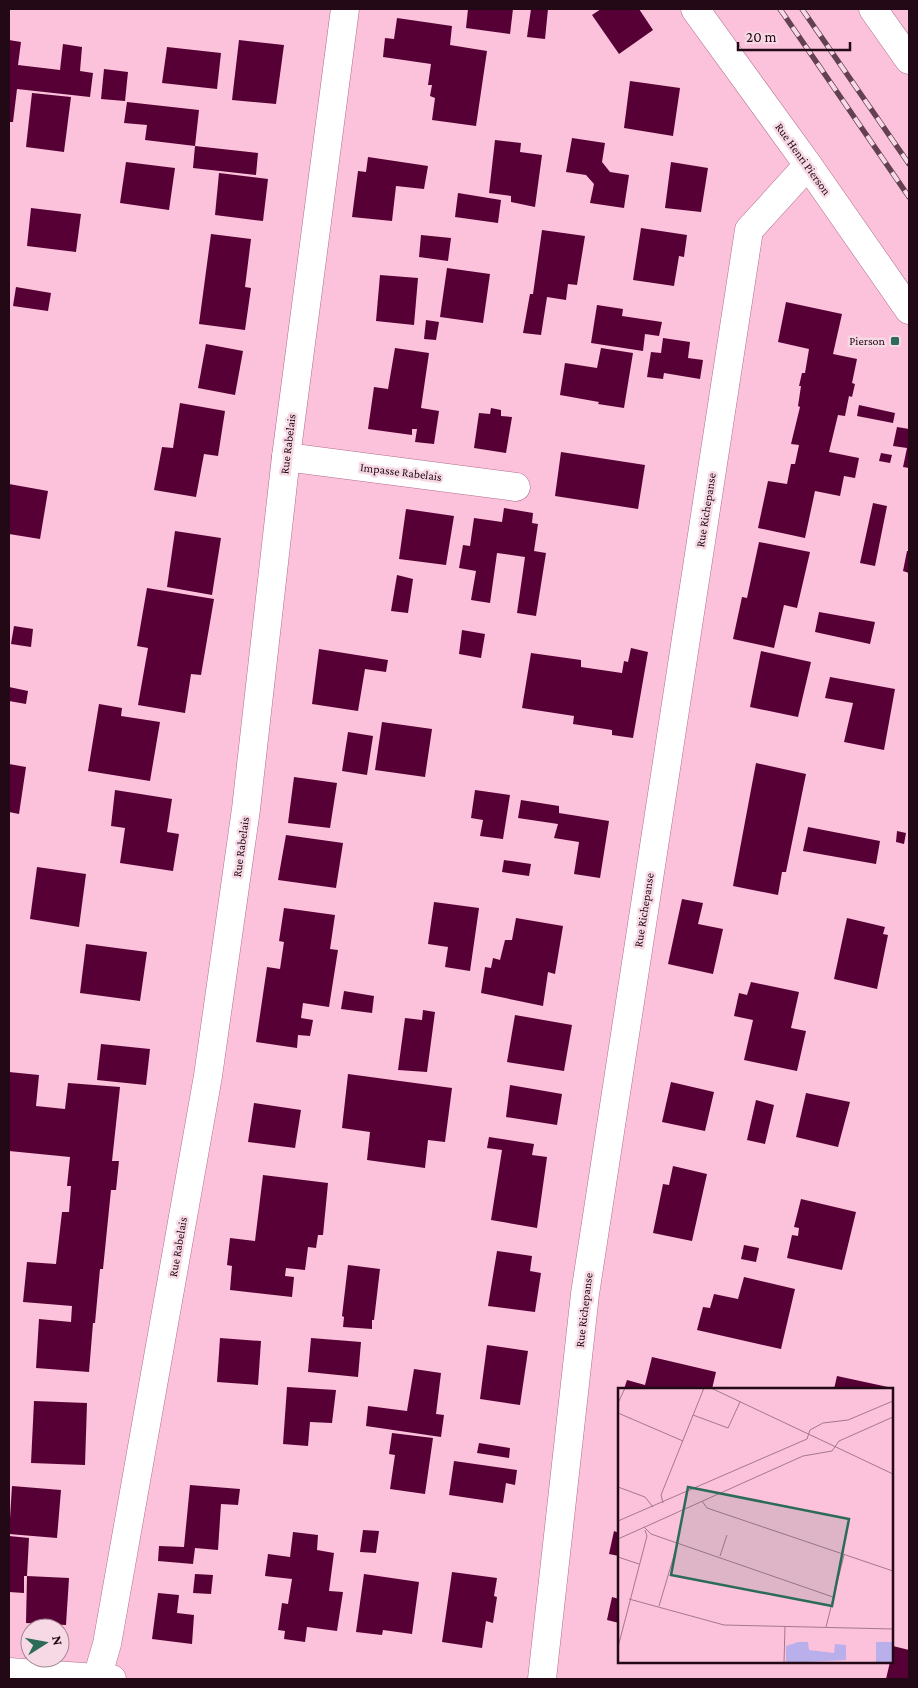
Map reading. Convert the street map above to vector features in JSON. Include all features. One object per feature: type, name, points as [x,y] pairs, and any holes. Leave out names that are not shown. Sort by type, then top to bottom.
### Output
[{"type":"street","points":[[339,9],[345,9]]},
{"type":"street","name":"Rue Rabelais","points":[[104,1679],[107,1644],[208,1076],[246,809],[286,457],[345,9]]},
{"type":"street","name":"Rue Henri Pierson","points":[[695,9],[808,165],[909,310]]},
{"type":"street","points":[[874,9],[909,60]]},
{"type":"street","name":"Rue Richepanse","points":[[542,1679],[586,1294],[748,230],[808,165]]},
{"type":"street","name":"Impasse Rabelais","points":[[286,457],[516,487]]},
{"type":"street","points":[[9,1672],[104,1679]]},
{"type":"building","points":[[468,9],[513,9],[510,34],[466,28]]},
{"type":"building","points":[[531,9],[548,9],[545,39],[527,37]]},
{"type":"building","points":[[601,9],[639,9],[653,30],[619,54],[592,15]]},
{"type":"building","points":[[397,18],[452,26],[450,45],[487,51],[476,126],[432,120],[435,98],[430,96],[432,85],[428,85],[431,64],[383,57],[385,38],[394,39]]},
{"type":"building","points":[[9,40],[21,42],[18,65],[60,70],[63,44],[82,47],[80,71],[93,73],[90,97],[17,89],[13,122],[9,122]]},
{"type":"building","points":[[239,40],[284,45],[276,104],[232,100]]},
{"type":"building","points":[[167,47],[221,53],[217,89],[162,83]]},
{"type":"building","points":[[104,69],[128,72],[125,101],[101,99]]},
{"type":"building","points":[[630,81],[680,88],[673,136],[624,128]]},
{"type":"building","points":[[32,93],[71,97],[64,152],[26,147]]},
{"type":"building","points":[[127,102],[199,110],[195,146],[145,140],[147,125],[124,123]]},
{"type":"building","points":[[572,138],[605,143],[602,162],[610,172],[629,175],[624,208],[590,203],[594,184],[586,175],[566,172]]},
{"type":"building","points":[[495,140],[521,143],[520,152],[542,155],[535,207],[511,202],[511,196],[489,193]]},
{"type":"building","points":[[195,146],[258,153],[256,175],[193,168]]},
{"type":"building","points":[[368,157],[428,166],[424,189],[396,186],[392,221],[352,217],[358,171],[366,172]]},
{"type":"building","points":[[126,162],[175,168],[169,210],[120,203]]},
{"type":"building","points":[[671,162],[708,168],[701,212],[665,208]]},
{"type":"building","points":[[219,173],[268,179],[263,221],[215,215]]},
{"type":"building","points":[[458,193],[501,200],[498,223],[455,217]]},
{"type":"building","points":[[31,208],[81,214],[76,252],[27,246]]},
{"type":"building","points":[[641,228],[687,235],[684,257],[679,256],[674,286],[633,280]]},
{"type":"building","points":[[542,230],[585,236],[577,285],[568,284],[566,300],[547,297],[541,335],[523,333],[530,294],[533,294]]},
{"type":"building","points":[[211,234],[251,239],[245,287],[251,288],[245,330],[199,324]]},
{"type":"building","points":[[421,235],[451,238],[448,261],[419,257]]},
{"type":"building","points":[[447,268],[490,274],[483,323],[440,317]]},
{"type":"building","points":[[380,275],[418,278],[414,325],[376,321]]},
{"type":"building","points":[[16,287],[51,293],[48,311],[13,306]]},
{"type":"building","points":[[786,302],[842,314],[833,354],[857,359],[852,383],[855,384],[852,397],[849,396],[845,416],[838,415],[829,452],[859,458],[855,478],[844,476],[840,496],[815,491],[805,538],[758,528],[768,481],[787,484],[791,464],[795,464],[799,445],[791,444],[800,407],[798,406],[801,386],[799,386],[802,373],[805,373],[809,349],[778,342]]},
{"type":"building","points":[[597,305],[623,309],[622,316],[662,322],[659,336],[645,334],[643,351],[591,343]]},
{"type":"building","points":[[426,320],[439,322],[436,340],[424,339]]},
{"type":"building","points":[[663,338],[690,342],[688,358],[703,360],[700,379],[664,373],[663,379],[647,377],[651,352],[661,353]]},
{"type":"building","points":[[206,344],[243,351],[235,395],[198,388]]},
{"type":"building","points":[[395,348],[429,353],[421,408],[439,411],[434,444],[415,442],[417,429],[412,429],[412,435],[368,429],[374,387],[388,389]]},
{"type":"building","points":[[601,348],[633,353],[624,408],[560,395],[565,363],[597,368]]},
{"type":"building","points":[[180,403],[225,411],[218,456],[204,454],[196,497],[154,490],[162,447],[173,448]]},
{"type":"building","points":[[859,405],[895,413],[893,423],[857,416]]},
{"type":"building","points":[[491,408],[501,410],[501,416],[512,417],[506,453],[474,448],[479,413],[490,414]]},
{"type":"building","points":[[897,427],[909,429],[909,468],[903,467],[907,448],[893,446]]},
{"type":"building","points":[[561,452],[645,465],[638,509],[555,496]]},
{"type":"building","points":[[881,453],[892,455],[890,463],[879,461]]},
{"type":"building","points":[[9,484],[48,491],[40,539],[9,534]]},
{"type":"building","points":[[873,503],[887,506],[875,566],[860,563]]},
{"type":"building","points":[[504,508],[533,513],[532,523],[538,524],[534,551],[546,553],[536,616],[517,613],[525,557],[497,553],[490,603],[471,600],[476,571],[459,568],[463,545],[470,546],[474,518],[502,522]]},
{"type":"building","points":[[406,509],[454,516],[446,565],[399,559]]},
{"type":"building","points":[[175,531],[221,538],[212,595],[167,587]]},
{"type":"building","points":[[759,542],[810,552],[797,608],[784,605],[774,648],[733,639],[742,597],[747,598]]},
{"type":"building","points":[[907,551],[909,551],[909,573],[903,571]]},
{"type":"building","points":[[397,575],[413,579],[408,613],[391,611]]},
{"type":"building","points":[[147,588],[214,599],[201,675],[191,674],[185,713],[138,705],[148,648],[137,646]]},
{"type":"building","points":[[819,612],[875,622],[870,644],[815,632]]},
{"type":"building","points":[[14,626],[33,629],[31,647],[11,644]]},
{"type":"building","points":[[462,630],[485,634],[481,658],[459,654]]},
{"type":"building","points":[[631,648],[648,652],[633,738],[612,735],[612,730],[573,724],[574,716],[522,708],[531,653],[581,660],[581,667],[622,673],[624,661],[628,662]]},
{"type":"building","points":[[319,649],[388,660],[386,672],[365,669],[358,711],[312,704]]},
{"type":"building","points":[[761,651],[811,662],[798,717],[750,707]]},
{"type":"building","points":[[830,677],[895,689],[884,750],[844,742],[853,703],[825,698]]},
{"type":"building","points":[[9,687],[28,691],[26,704],[9,701]]},
{"type":"building","points":[[99,704],[122,708],[121,716],[160,722],[150,781],[88,771]]},
{"type":"building","points":[[382,722],[432,729],[425,777],[375,770]]},
{"type":"building","points":[[348,732],[373,736],[367,775],[342,771]]},
{"type":"building","points":[[756,763],[806,774],[786,872],[782,872],[778,895],[733,886]]},
{"type":"building","points":[[9,764],[26,767],[19,814],[9,812]]},
{"type":"building","points":[[294,777],[337,783],[330,828],[288,823]]},
{"type":"building","points":[[115,790],[172,799],[167,832],[179,834],[173,871],[120,863],[125,828],[111,826]]},
{"type":"building","points":[[475,790],[510,795],[503,839],[480,836],[483,820],[471,818]]},
{"type":"building","points":[[521,800],[559,806],[559,813],[609,821],[600,878],[574,874],[579,842],[554,838],[558,824],[518,818]]},
{"type":"building","points":[[808,827],[880,841],[876,864],[803,851]]},
{"type":"building","points":[[897,831],[906,833],[904,844],[896,842]]},
{"type":"building","points":[[286,835],[343,843],[336,888],[278,880]]},
{"type":"building","points":[[504,860],[531,864],[529,876],[502,872]]},
{"type":"building","points":[[37,867],[86,874],[79,927],[30,919]]},
{"type":"building","points":[[682,899],[703,903],[698,924],[723,929],[713,974],[668,964]]},
{"type":"building","points":[[434,902],[479,908],[470,971],[445,967],[448,947],[428,944]]},
{"type":"building","points":[[284,908],[335,915],[330,949],[338,950],[329,1007],[303,1003],[301,1018],[313,1020],[310,1036],[298,1035],[297,1048],[256,1042],[267,967],[280,969],[284,942],[279,941]]},
{"type":"building","points":[[516,918],[563,926],[555,974],[548,972],[543,1006],[481,993],[485,967],[491,968],[493,958],[500,960],[505,940],[512,940]]},
{"type":"building","points":[[847,918],[885,927],[883,934],[888,935],[877,989],[834,979]]},
{"type":"building","points":[[86,944],[147,952],[140,1001],[80,993]]},
{"type":"building","points":[[751,982],[799,992],[791,1028],[806,1031],[797,1071],[744,1060],[753,1020],[734,1016],[739,993],[747,995]]},
{"type":"building","points":[[344,991],[374,996],[372,1013],[341,1009]]},
{"type":"building","points":[[423,1010],[435,1012],[427,1072],[398,1070],[405,1018],[422,1020]]},
{"type":"building","points":[[515,1015],[572,1025],[564,1071],[507,1062]]},
{"type":"building","points":[[101,1044],[150,1049],[146,1085],[97,1080]]},
{"type":"building","points":[[9,1072],[39,1075],[36,1106],[65,1109],[68,1083],[120,1087],[112,1161],[119,1161],[116,1190],[111,1190],[103,1269],[100,1269],[95,1323],[93,1323],[89,1372],[36,1368],[39,1319],[71,1322],[72,1306],[23,1302],[27,1262],[56,1264],[62,1212],[69,1212],[71,1186],[67,1186],[70,1157],[9,1151]]},
{"type":"building","points":[[348,1074],[452,1088],[445,1142],[428,1140],[425,1168],[367,1160],[370,1132],[342,1128]]},
{"type":"building","points":[[671,1082],[714,1092],[705,1131],[662,1122]]},
{"type":"building","points":[[510,1085],[562,1094],[557,1125],[506,1117]]},
{"type":"building","points":[[806,1093],[850,1102],[838,1147],[796,1137]]},
{"type":"building","points":[[756,1100],[774,1105],[765,1144],[747,1140]]},
{"type":"building","points":[[254,1103],[301,1110],[295,1148],[248,1142]]},
{"type":"building","points":[[489,1137],[534,1144],[532,1155],[547,1157],[537,1228],[491,1220],[502,1150],[487,1148]]},
{"type":"building","points":[[673,1166],[707,1174],[692,1241],[653,1233],[663,1184],[669,1185]]},
{"type":"building","points":[[263,1175],[328,1183],[323,1235],[318,1235],[316,1248],[308,1247],[305,1270],[286,1268],[285,1276],[294,1277],[292,1297],[230,1290],[232,1266],[227,1265],[230,1238],[255,1241]]},
{"type":"building","points":[[801,1199],[856,1212],[842,1270],[787,1258],[792,1235],[798,1236],[799,1228],[794,1227]]},
{"type":"building","points":[[744,1245],[759,1248],[756,1262],[741,1259]]},
{"type":"building","points":[[497,1251],[532,1256],[530,1271],[541,1273],[535,1312],[488,1306]]},
{"type":"building","points":[[348,1265],[380,1269],[372,1329],[343,1327],[344,1317],[342,1316]]},
{"type":"building","points":[[744,1277],[795,1289],[781,1349],[697,1330],[703,1307],[710,1308],[714,1294],[738,1299]]},
{"type":"building","points":[[220,1338],[261,1341],[258,1385],[217,1382]]},
{"type":"building","points":[[311,1338],[361,1342],[358,1377],[308,1372]]},
{"type":"building","points":[[487,1345],[528,1351],[520,1405],[480,1399]]},
{"type":"building","points":[[652,1357],[716,1372],[712,1388],[624,1388],[627,1380],[645,1385]]},
{"type":"building","points":[[414,1369],[441,1373],[436,1414],[444,1415],[441,1437],[366,1426],[368,1406],[407,1411]]},
{"type":"building","points":[[837,1376],[888,1387],[888,1388],[834,1388]]},
{"type":"building","points":[[287,1387],[336,1390],[332,1423],[310,1422],[308,1446],[283,1444]]},
{"type":"building","points":[[34,1401],[87,1403],[85,1465],[31,1463]]},
{"type":"building","points":[[392,1433],[433,1438],[425,1494],[390,1489],[395,1455],[389,1454]]},
{"type":"building","points":[[479,1443],[510,1448],[509,1458],[477,1453]]},
{"type":"building","points":[[454,1461],[517,1470],[515,1485],[506,1483],[503,1503],[449,1495]]},
{"type":"building","points":[[190,1485],[240,1489],[238,1505],[221,1504],[218,1550],[195,1548],[193,1564],[158,1561],[159,1546],[184,1547]]},
{"type":"building","points":[[12,1486],[61,1490],[57,1538],[9,1534]]},
{"type":"building","points":[[363,1530],[379,1531],[376,1553],[360,1552]]},
{"type":"building","points":[[614,1531],[618,1533],[618,1556],[609,1554]]},
{"type":"building","points":[[293,1532],[318,1535],[317,1550],[334,1553],[329,1591],[343,1592],[337,1631],[307,1627],[305,1642],[284,1639],[285,1631],[278,1630],[282,1603],[288,1604],[292,1579],[265,1576],[268,1554],[290,1557]]},
{"type":"building","points":[[9,1536],[29,1538],[27,1576],[24,1576],[24,1593],[9,1592]]},
{"type":"building","points":[[452,1572],[497,1578],[494,1596],[497,1597],[493,1623],[486,1621],[482,1648],[442,1642]]},
{"type":"building","points":[[195,1574],[213,1575],[211,1594],[193,1593]]},
{"type":"building","points":[[364,1574],[419,1582],[412,1634],[383,1630],[382,1635],[356,1632]]},
{"type":"building","points":[[27,1576],[69,1578],[66,1618],[26,1618]]},
{"type":"building","points":[[158,1593],[179,1595],[177,1613],[194,1615],[192,1644],[152,1639]]},
{"type":"building","points":[[612,1597],[618,1599],[618,1623],[607,1620]]},
{"type":"building","points":[[893,1646],[909,1650],[909,1679],[886,1679],[890,1663],[893,1663]]},
{"type":"railway","points":[[780,9],[909,197]]},
{"type":"railway","points":[[802,9],[909,164]]},
{"type":"place","name":"Pierson","points":[[895,341]]}]
